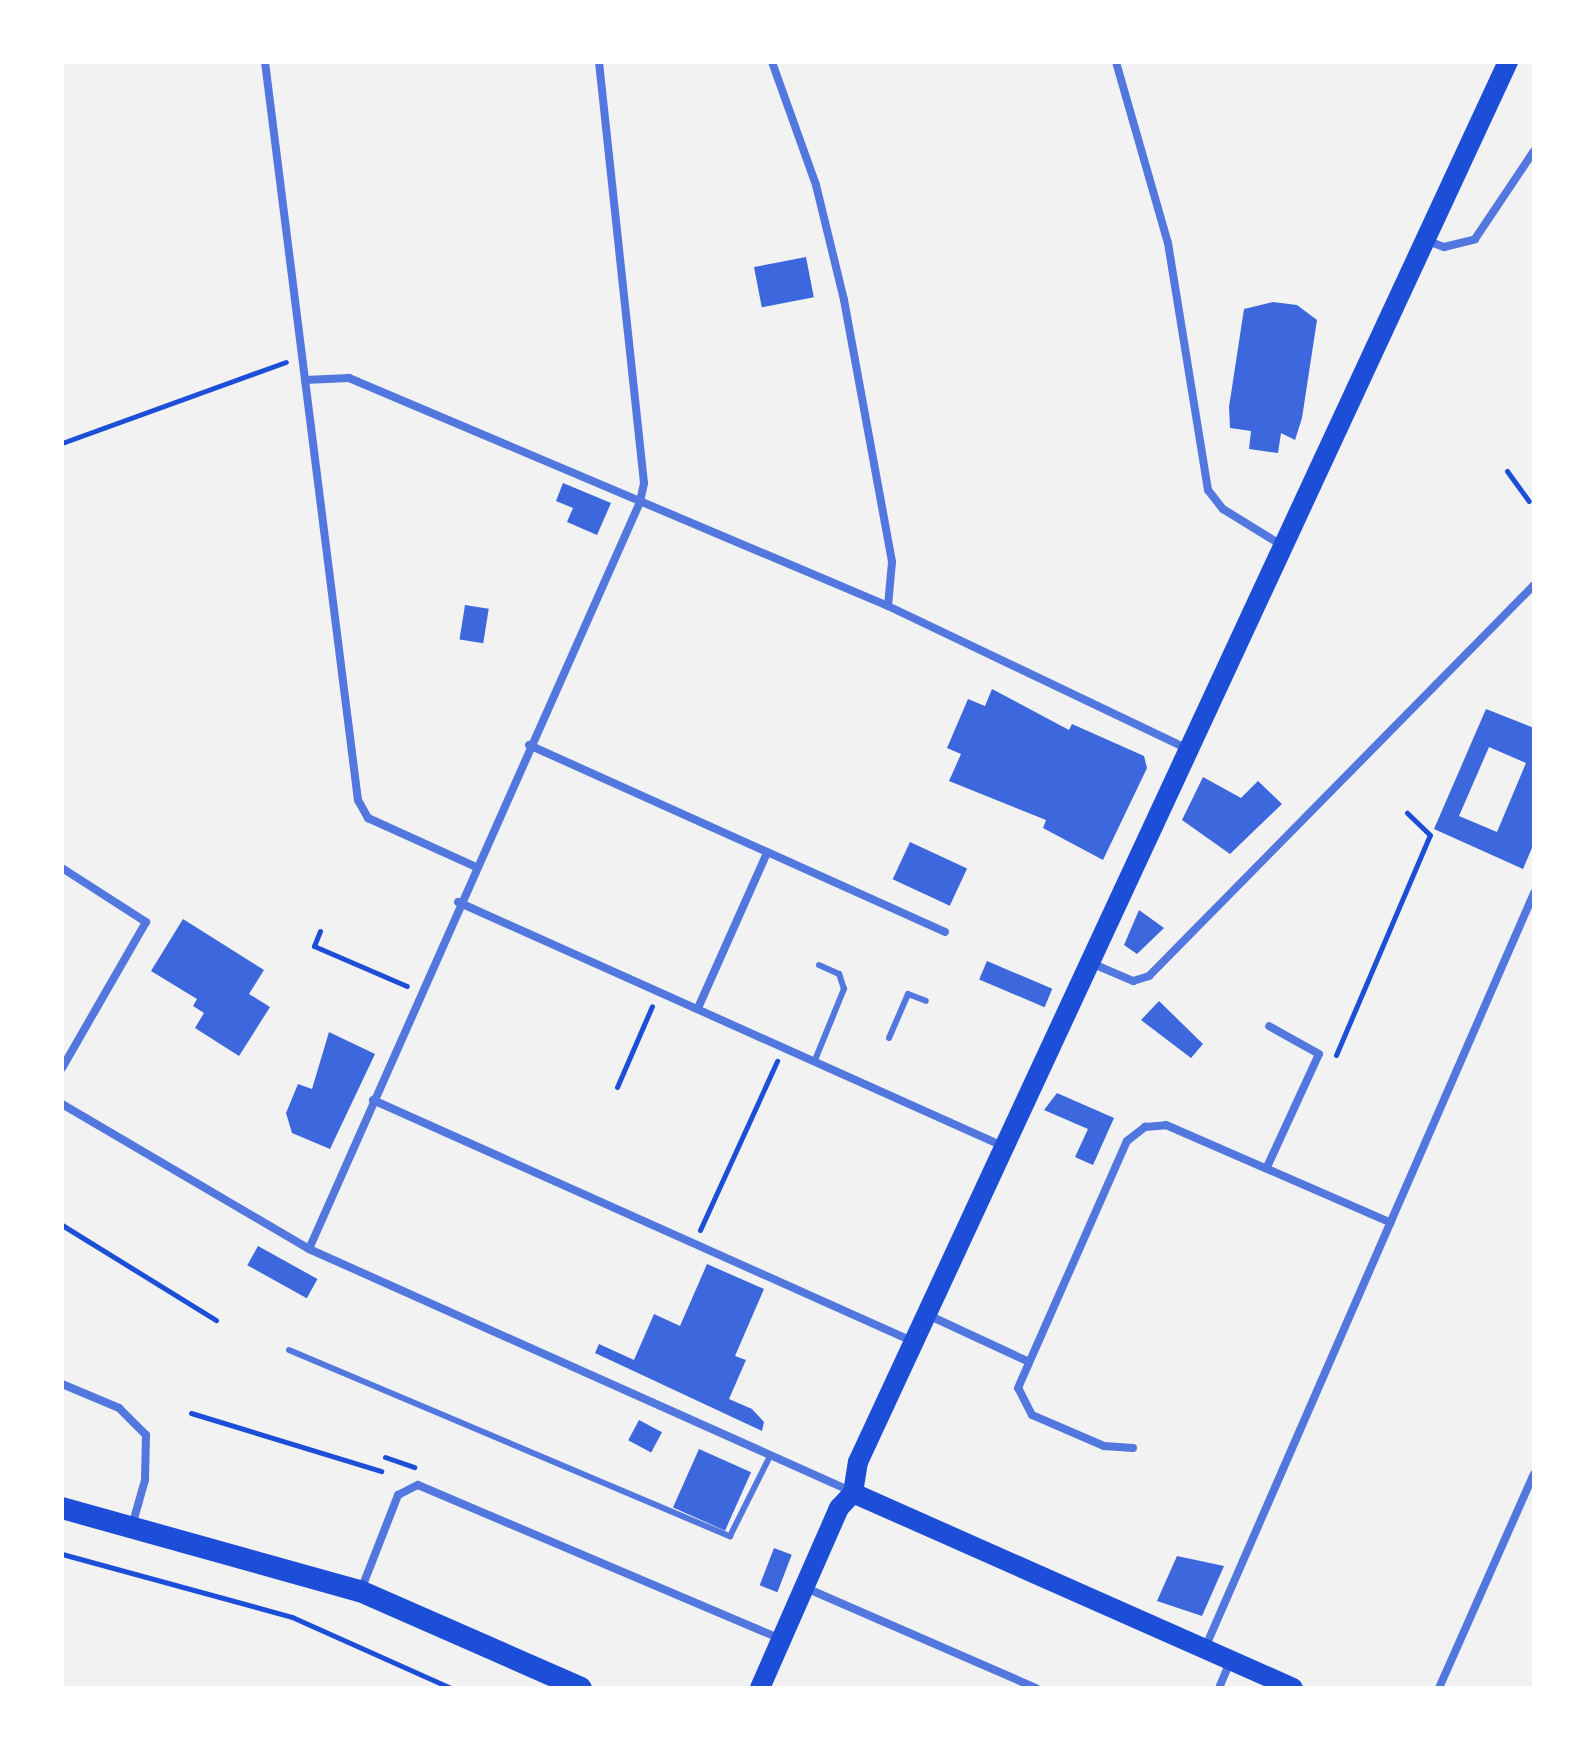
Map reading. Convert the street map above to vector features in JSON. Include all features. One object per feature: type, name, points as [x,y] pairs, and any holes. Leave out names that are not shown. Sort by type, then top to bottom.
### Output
[{"type":"highway","points":[[62,1508],[360,1591],[581,1688]]},
{"type":"main road","points":[[760,1688],[839,1508],[853,1493],[858,1462],[1508,62]]},
{"type":"main road","points":[[853,1493],[1293,1688]]},
{"type":"street","points":[[265,62],[358,800],[368,818],[474,866]]},
{"type":"street","points":[[309,1249],[458,902],[640,502],[644,483],[599,62]]},
{"type":"street","points":[[772,62],[816,185],[844,300],[892,562],[888,606]]},
{"type":"street","points":[[1116,62],[1168,243],[1208,490],[1223,509],[1283,546]]},
{"type":"street","points":[[1423,240],[1444,247],[1475,239],[1534,151]]},
{"type":"street","points":[[305,380],[349,378],[888,606],[1188,749]]},
{"type":"street","points":[[1090,963],[1133,981],[1149,976],[1534,585]]},
{"type":"street","points":[[529,745],[945,932]]},
{"type":"street","points":[[698,1008],[767,853]]},
{"type":"street","points":[[62,868],[139,914],[145,931],[62,1068]]},
{"type":"street","points":[[1204,1649],[1534,893]]},
{"type":"street","points":[[458,902],[1005,1147]]},
{"type":"street","points":[[1267,1167],[1319,1054],[1269,1026]]},
{"type":"street","points":[[373,1100],[915,1343]]},
{"type":"street","points":[[62,1104],[309,1249],[853,1493]]},
{"type":"street","points":[[1133,1448],[1104,1446],[1032,1415],[1018,1388],[1027,1361],[1127,1141],[1145,1127],[1166,1125],[1391,1223]]},
{"type":"street","points":[[927,1315],[1027,1361]]},
{"type":"street","points":[[62,1384],[119,1408],[146,1435],[145,1480],[132,1526]]},
{"type":"street","points":[[1439,1688],[1534,1474]]},
{"type":"street","points":[[360,1591],[398,1495],[418,1485],[782,1639]]},
{"type":"street","points":[[805,1588],[1036,1688]]},
{"type":"street","points":[[1219,1688],[1231,1660]]},
{"type":"lane","points":[[815,1060],[844,989],[839,974],[819,965]]},
{"type":"lane","points":[[889,1038],[908,994],[926,1001]]},
{"type":"lane","points":[[289,1350],[730,1536],[770,1456]]},
{"type":"path","points":[[62,443],[302,356]]},
{"type":"path","points":[[1507,471],[1529,501]]},
{"type":"path","points":[[1346,1033],[1430,835],[1407,813]]},
{"type":"path","points":[[320,931],[314,946],[419,992]]},
{"type":"path","points":[[617,1087],[659,991]]},
{"type":"path","points":[[694,1243],[784,1046]]},
{"type":"path","points":[[62,1225],[216,1320]]},
{"type":"path","points":[[191,1413],[381,1471]]},
{"type":"path","points":[[62,1554],[292,1617],[451,1688]]},
{"type":"building","points":[[806,257],[814,297],[762,307],[754,267]]},
{"type":"building","points":[[1273,302],[1297,305],[1317,320],[1302,418],[1295,440],[1281,433],[1278,453],[1249,449],[1251,431],[1230,428],[1229,407],[1244,309]]},
{"type":"building","points":[[563,483],[611,503],[597,535],[567,522],[573,508],[556,501]]},
{"type":"building","points":[[465,605],[489,609],[483,643],[460,640]]},
{"type":"building","points":[[992,689],[1069,730],[1072,724],[1144,756],[1147,768],[1103,860],[1043,828],[1046,820],[949,781],[961,754],[947,748],[968,699],[985,706]]},
{"type":"building","points":[[1486,709],[1534,728],[1534,843],[1523,869],[1434,829]],"holes":[[[1489,747],[1526,763],[1497,832],[1459,816]]]},
{"type":"building","points":[[1203,777],[1241,798],[1258,781],[1282,804],[1230,854],[1182,820]]},
{"type":"building","points":[[910,842],[967,869],[950,906],[893,879]]},
{"type":"building","points":[[1139,910],[1164,928],[1137,954],[1124,945]]},
{"type":"building","points":[[183,919],[264,970],[249,994],[270,1007],[239,1056],[195,1028],[204,1013],[193,1006],[197,999],[151,971]]},
{"type":"building","points":[[987,961],[1052,989],[1045,1007],[979,979]]},
{"type":"building","points":[[1159,1001],[1203,1044],[1191,1058],[1141,1020]]},
{"type":"building","points":[[329,1032],[375,1054],[330,1149],[292,1133],[286,1113],[298,1084],[312,1089]]},
{"type":"building","points":[[1057,1093],[1114,1118],[1093,1165],[1075,1157],[1088,1129],[1044,1110]]},
{"type":"building","points":[[258,1246],[317,1279],[307,1298],[247,1265]]},
{"type":"building","points":[[707,1264],[764,1289],[735,1356],[746,1360],[729,1399],[752,1409],[764,1422],[762,1431],[595,1353],[599,1344],[634,1360],[654,1314],[680,1326]]},
{"type":"building","points":[[639,1420],[662,1432],[651,1453],[628,1440]]},
{"type":"building","points":[[699,1449],[751,1472],[725,1531],[673,1507]]},
{"type":"building","points":[[774,1548],[792,1555],[777,1592],[760,1585]]},
{"type":"building","points":[[1177,1556],[1224,1566],[1202,1616],[1157,1601]]}]
